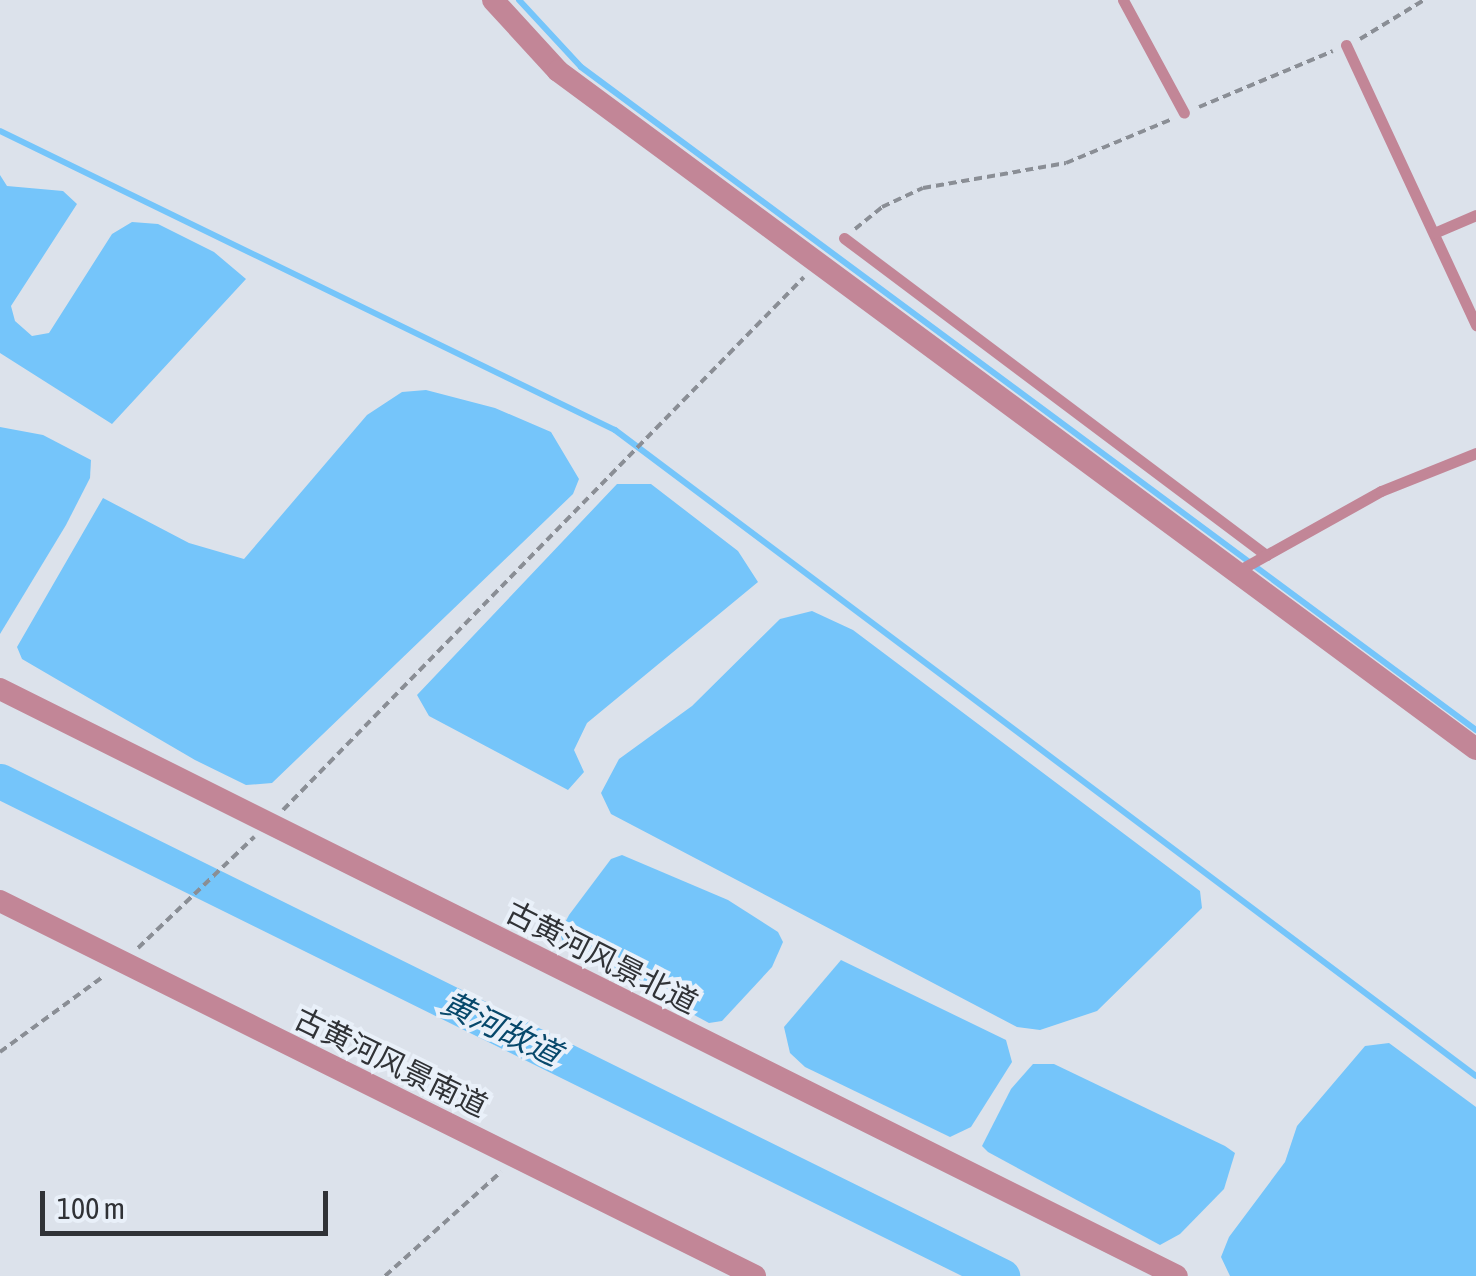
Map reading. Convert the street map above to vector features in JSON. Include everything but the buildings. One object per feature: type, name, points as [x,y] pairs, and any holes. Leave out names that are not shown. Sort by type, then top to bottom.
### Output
[{"type":"street","points":[[493,0],[558,71],[1239,570],[1476,749]]},
{"type":"street","name":"古黄河风景北道","points":[[0,689],[264,829],[1177,1276]]},
{"type":"street","name":"古黄河风景南道","points":[[0,901],[755,1276]]},
{"type":"lane","points":[[1124,0],[1184,113]]},
{"type":"lane","points":[[1346,45],[1476,325]]},
{"type":"lane","points":[[1434,233],[1476,215]]},
{"type":"lane","points":[[844,238],[1262,557]]},
{"type":"lane","points":[[1239,570],[1381,491],[1476,453]]},
{"type":"path","points":[[844,238],[882,207],[923,188],[1066,163],[1346,45],[1424,0]]},
{"type":"path","points":[[0,1052],[123,962],[264,829],[648,443],[817,263]]},
{"type":"path","points":[[385,1276],[493,1180],[511,1155]]},
{"type":"water","points":[[0,175],[7,186],[63,191],[77,204],[11,306],[15,321],[32,336],[49,333],[112,234],[132,222],[158,224],[214,252],[246,279],[112,424],[0,353]]},
{"type":"water","points":[[426,390],[495,408],[551,432],[579,479],[573,494],[272,783],[246,785],[195,760],[22,659],[17,647],[103,498],[189,543],[244,559],[367,415],[402,392]]},
{"type":"water","points":[[0,427],[43,435],[91,460],[90,478],[66,525],[0,634]]},
{"type":"water","points":[[617,484],[651,484],[738,551],[758,582],[587,723],[574,750],[584,772],[568,790],[429,716],[417,695]]},
{"type":"water","points":[[812,611],[853,630],[1200,891],[1202,908],[1097,1011],[1040,1030],[1017,1027],[611,814],[601,793],[619,759],[692,706],[780,619]]},
{"type":"water","points":[[622,855],[728,900],[778,932],[783,942],[772,967],[722,1021],[709,1023],[563,944],[560,932],[569,915],[611,859]]},
{"type":"water","points":[[841,960],[1006,1040],[1012,1062],[971,1127],[950,1137],[805,1067],[790,1053],[784,1027]]},
{"type":"water","points":[[1389,1043],[1476,1107],[1476,1276],[1230,1276],[1221,1257],[1229,1237],[1285,1162],[1297,1126],[1365,1046]]},
{"type":"water","points":[[1033,1064],[1054,1064],[1225,1146],[1235,1153],[1224,1189],[1180,1234],[1160,1245],[988,1152],[982,1146],[1011,1089]]},
{"type":"waterway","points":[[519,0],[581,67],[1476,730]]},
{"type":"waterway","points":[[0,131],[615,430],[1476,1076]]},
{"type":"waterway","name":"黄河故道","points":[[0,781],[1002,1276]]}]
